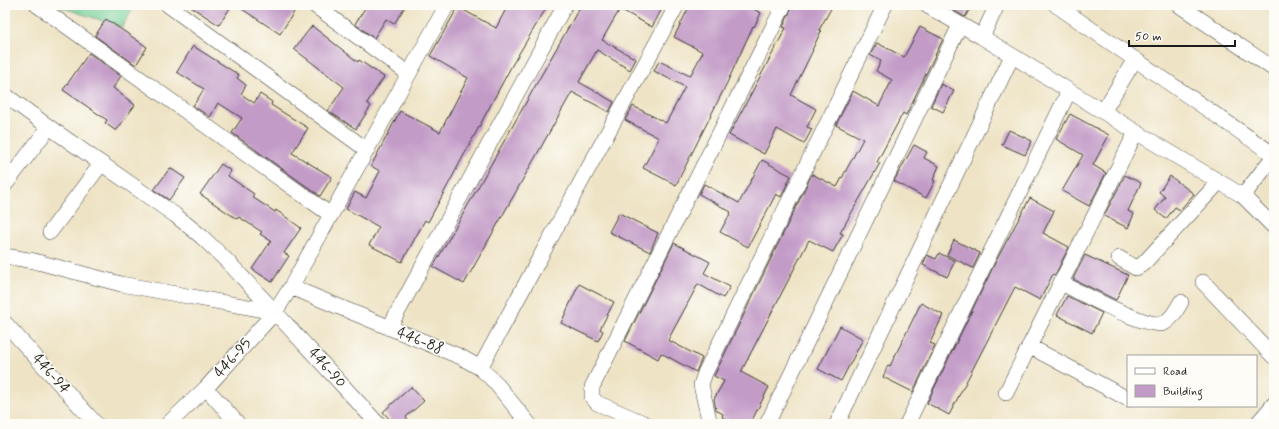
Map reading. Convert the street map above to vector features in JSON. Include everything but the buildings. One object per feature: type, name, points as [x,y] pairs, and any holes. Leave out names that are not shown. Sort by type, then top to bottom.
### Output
[{"type":"street","points":[[37,5],[331,215]]},
{"type":"street","points":[[168,5],[367,150]]},
{"type":"street","points":[[314,5],[409,74]]},
{"type":"street","name":"446-95","points":[[168,424],[206,388],[276,312],[446,5]]},
{"type":"street","points":[[389,328],[565,5]]},
{"type":"street","points":[[480,368],[677,5]]},
{"type":"street","points":[[646,424],[597,403],[592,396],[592,387],[784,5]]},
{"type":"street","points":[[710,424],[701,385],[705,373],[885,5]]},
{"type":"street","points":[[926,5],[982,37],[1243,196],[1274,227]]},
{"type":"street","points":[[982,37],[997,5]]},
{"type":"street","points":[[1056,5],[1274,155],[1243,196]]},
{"type":"street","points":[[1179,5],[1274,69]]},
{"type":"street","points":[[767,424],[960,25]]},
{"type":"street","points":[[837,424],[1012,56]]},
{"type":"street","points":[[1103,112],[1135,60]]},
{"type":"street","points":[[907,424],[1069,91]]},
{"type":"street","name":"446-90","points":[[5,95],[175,215],[202,237],[276,312],[378,424]]},
{"type":"street","points":[[5,185],[49,127]]},
{"type":"street","points":[[1006,393],[1136,132]]},
{"type":"street","points":[[50,232],[101,164]]},
{"type":"street","points":[[1119,258],[1136,268],[1143,264],[1219,182]]},
{"type":"street","points":[[5,256],[34,261],[121,284],[276,312]]},
{"type":"street","points":[[1203,282],[1274,358]]},
{"type":"street","points":[[1061,283],[1127,315],[1158,324],[1164,323],[1171,318],[1181,302]]},
{"type":"street","name":"446-88","points":[[291,287],[461,357],[480,368],[494,381],[529,424]]},
{"type":"street","name":"446-94","points":[[5,323],[96,424]]},
{"type":"street","points":[[1029,346],[1127,398]]},
{"type":"street","points":[[206,388],[238,424]]},
{"type":"street","points":[[1257,424],[1274,404]]},
{"type":"green space","points":[[54,5],[135,5],[122,27]]}]
